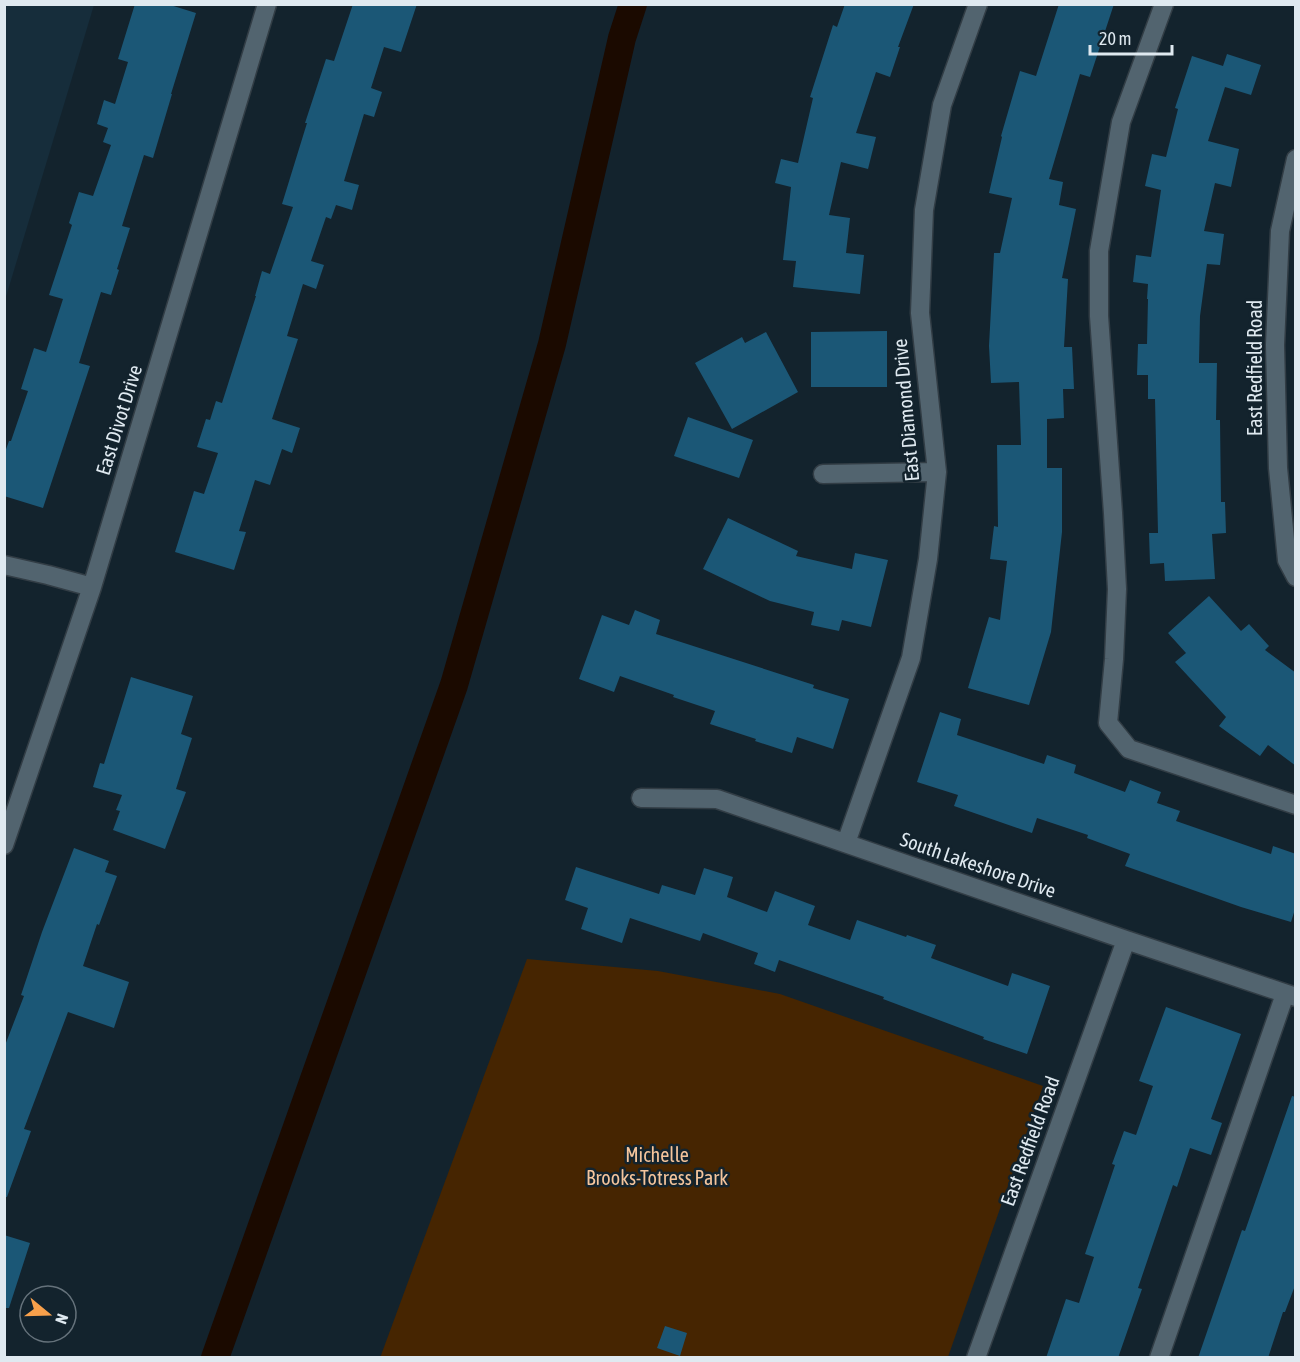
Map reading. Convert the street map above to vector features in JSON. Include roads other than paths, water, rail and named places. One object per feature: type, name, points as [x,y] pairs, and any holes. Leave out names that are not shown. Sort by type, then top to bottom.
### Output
[{"type":"street","name":"East Divot Drive","points":[[4,845],[93,587],[267,4]]},
{"type":"street","name":"East Diamond Drive","points":[[846,843],[911,658],[928,559],[937,472],[920,313],[924,210],[942,105],[978,4]]},
{"type":"street","points":[[1164,4],[1121,122],[1099,251],[1099,316],[1117,589],[1108,723],[1129,749],[1296,805]]},
{"type":"street","name":"East Redfield Road","points":[[1296,159],[1280,231],[1275,345],[1278,468],[1287,560],[1296,577]]},
{"type":"street","points":[[823,474],[937,472]]},
{"type":"street","points":[[4,565],[93,587]]},
{"type":"street","name":"South Lakeshore Drive","points":[[642,798],[717,799],[1290,995]]},
{"type":"street","name":"East Redfield Road","points":[[976,1358],[1126,940]]},
{"type":"street","points":[[1159,1358],[1290,995]]},
{"type":"waterway","points":[[215,1358],[454,685],[552,344],[622,38],[633,4]]},
{"type":"park label","name":"Michelle Brooks-Totress Park","points":[[657,1166]]}]
